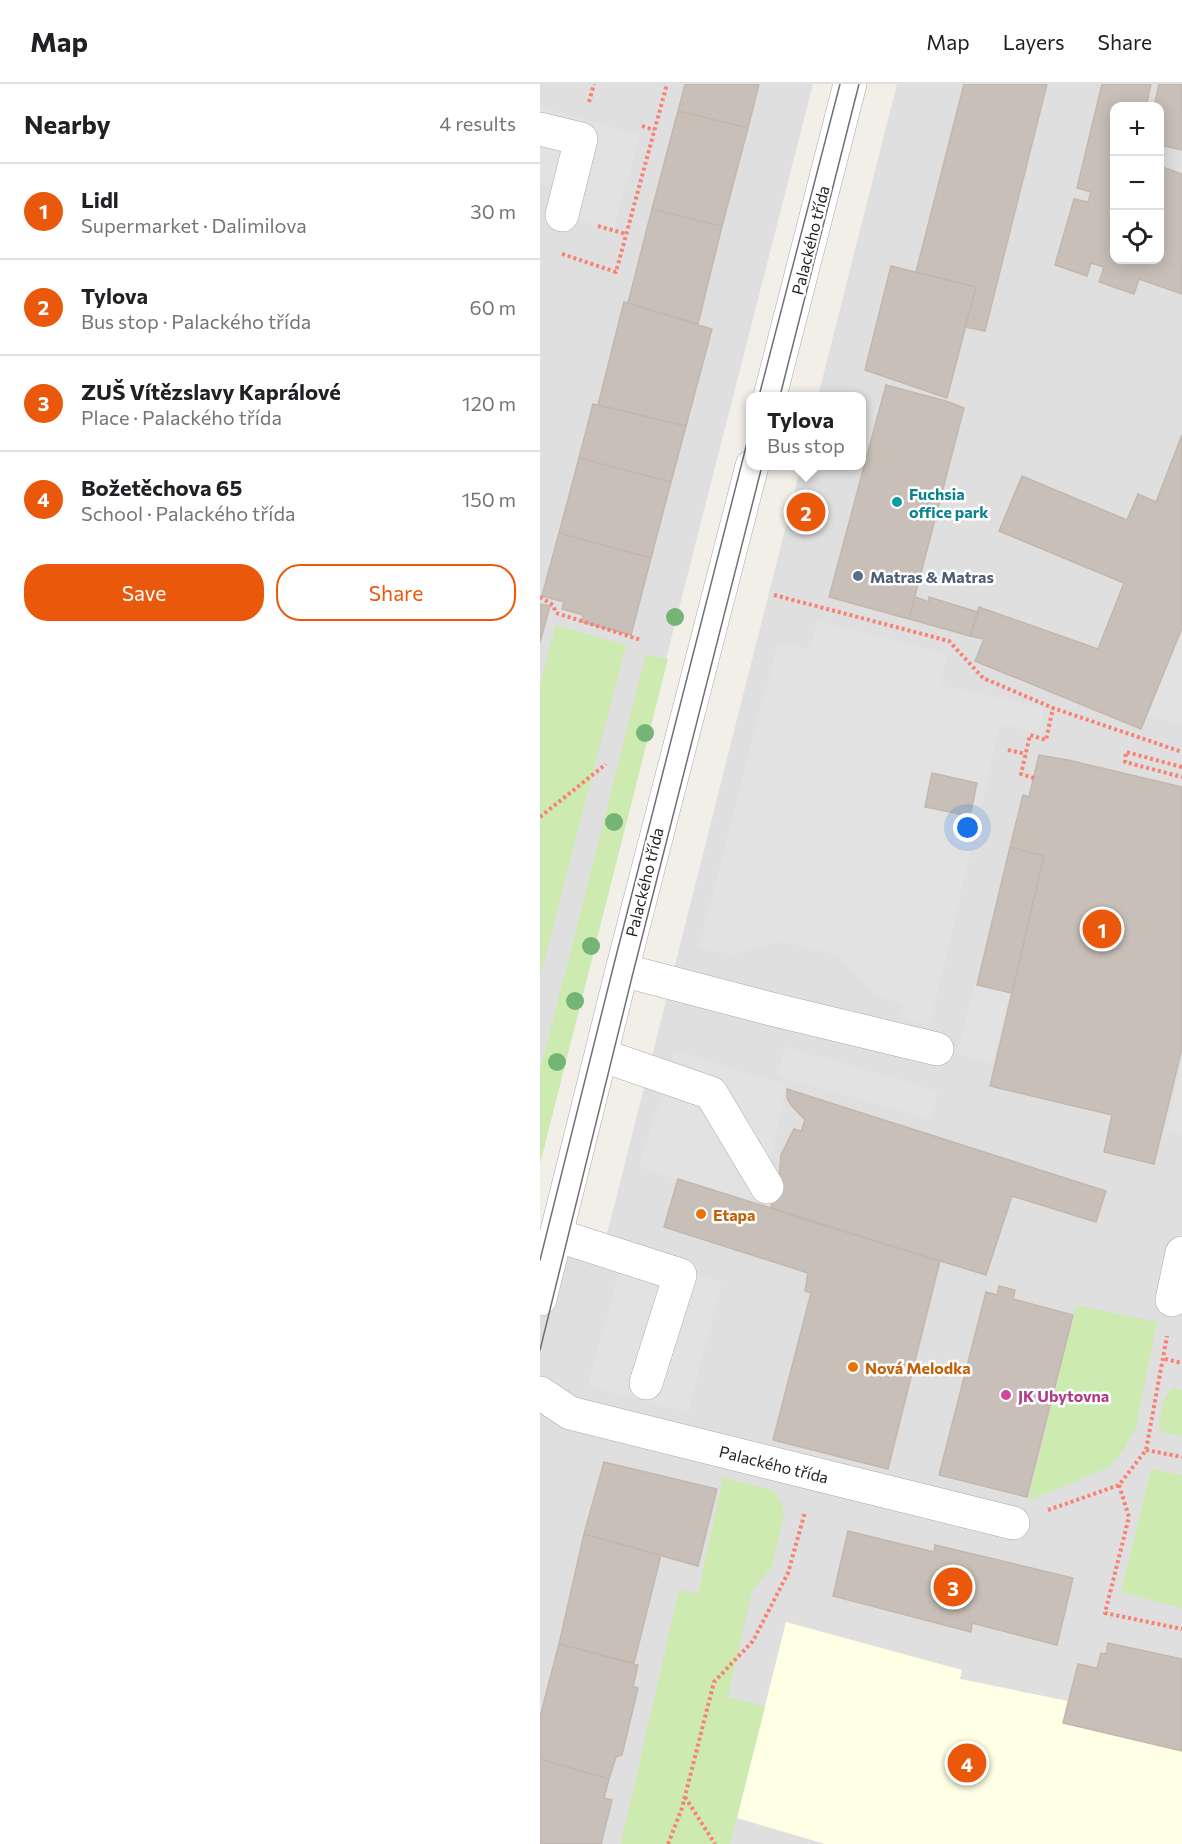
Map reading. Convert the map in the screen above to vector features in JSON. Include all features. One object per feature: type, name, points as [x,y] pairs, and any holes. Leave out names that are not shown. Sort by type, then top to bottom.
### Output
[{"type":"street","name":"Palackého třída","points":[[771,392],[850,84]]},
{"type":"street","points":[[540,129],[584,126],[562,215]]},
{"type":"street","name":"Palackého třída","points":[[540,1299],[751,470]]},
{"type":"street","points":[[622,970],[937,1049]]},
{"type":"street","points":[[601,1055],[711,1094],[767,1187]]},
{"type":"street","points":[[556,1234],[680,1275],[646,1383]]},
{"type":"street","points":[[1172,1300],[1182,1253]]},
{"type":"street","name":"Palackého třída","points":[[540,1393],[570,1413],[1013,1523]]},
{"type":"path","points":[[584,126],[594,84]]},
{"type":"path","points":[[591,264],[616,272],[666,84]]},
{"type":"path","points":[[642,126],[654,129]]},
{"type":"path","points":[[774,595],[949,641],[983,678],[1053,708],[1182,752]]},
{"type":"path","points":[[540,597],[553,605],[556,613],[641,640]]},
{"type":"path","points":[[1034,778],[1021,774],[1030,735],[1046,740],[1053,708]]},
{"type":"path","points":[[1008,750],[1026,754]]},
{"type":"path","points":[[1182,767],[1126,752],[1125,762],[1182,777]]},
{"type":"path","points":[[540,817],[606,764]]},
{"type":"path","points":[[1013,1523],[1119,1485],[1146,1450],[1165,1359],[1172,1300]]},
{"type":"path","points":[[1165,1359],[1182,1363]]},
{"type":"path","points":[[1146,1450],[1182,1457]]},
{"type":"path","points":[[668,1844],[684,1797],[714,1682],[753,1641],[788,1573],[815,1474]]},
{"type":"path","points":[[1119,1485],[1129,1517],[1105,1613],[1182,1629]]},
{"type":"path","points":[[684,1797],[715,1844]]},
{"type":"shaded area","points":[[540,84],[813,84],[540,1152]]},
{"type":"shaded area","points":[[897,84],[1182,84],[1182,1844],[540,1844],[540,1233],[603,1250],[800,470],[866,470],[866,392],[819,392]]},
{"type":"shaded area","points":[[540,107],[640,135],[613,230],[562,215],[554,188],[540,184]]},
{"type":"shaded area","points":[[817,621],[947,654],[939,685],[1044,708],[1038,733],[1000,724],[930,1025],[900,1017],[903,1003],[874,995],[837,955],[780,941],[734,955],[699,947],[778,642],[810,650]]},
{"type":"shaded area","points":[[1182,628],[1182,725],[1147,714]]},
{"type":"shaded area","points":[[975,985],[1010,994],[992,1063],[957,1054]]},
{"type":"shaded area","points":[[785,1047],[938,1091],[930,1119],[777,1076]]},
{"type":"shaded area","points":[[675,1051],[786,1085],[762,1205],[639,1167]]},
{"type":"shaded area","points":[[1182,1061],[1182,1134],[1166,1131]]},
{"type":"shaded area","points":[[624,1255],[722,1282],[688,1412],[588,1386]]},
{"type":"shaded area","points":[[786,1622],[962,1670],[960,1679],[1068,1701],[1078,1664],[1097,1667],[1101,1653],[1106,1653],[1108,1643],[1182,1659],[1182,1844],[825,1844],[737,1818]]},
{"type":"green space","points":[[556,625],[626,645],[540,977],[540,684]]},
{"type":"green space","points":[[646,654],[668,659],[540,1164],[540,1071]]},
{"type":"green space","points":[[1076,1305],[1157,1322],[1136,1427],[1110,1467],[1028,1501]]},
{"type":"green space","points":[[1174,1388],[1182,1390],[1182,1436],[1159,1431],[1164,1400]]},
{"type":"green space","points":[[1151,1469],[1182,1475],[1182,1608],[1121,1592]]},
{"type":"green space","points":[[723,1477],[774,1491],[784,1514],[772,1567],[752,1591],[728,1697],[765,1707],[730,1844],[621,1844],[679,1590],[698,1594]]},
{"type":"building","points":[[685,84],[759,84],[748,128],[678,111]]},
{"type":"building","points":[[964,84],[1047,84],[985,331],[965,327],[976,287],[916,272]]},
{"type":"building","points":[[1102,84],[1151,84],[1147,102],[1110,102],[1110,264],[1164,264],[1164,167],[1182,174],[1182,294],[1139,279],[1134,294],[1099,282],[1104,267],[1091,263],[1087,276],[1055,265],[1074,199],[1088,202],[1091,192],[1077,188]]},
{"type":"building","points":[[1159,84],[1182,84],[1182,150],[1164,146],[1164,102],[1155,102]]},
{"type":"building","points":[[678,111],[748,128],[722,226],[652,209]]},
{"type":"building","points":[[652,209],[722,226],[698,324],[628,303]]},
{"type":"building","points":[[891,266],[976,287],[947,398],[865,370]]},
{"type":"building","points":[[624,302],[712,329],[686,426],[598,405]]},
{"type":"building","name":"Fuchsia office park","points":[[886,385],[964,408],[909,619],[829,597],[863,470],[866,470],[866,459]]},
{"type":"building","points":[[593,404],[686,426],[671,482],[579,458]]},
{"type":"building","points":[[1182,435],[1182,628],[1141,729],[975,661],[984,639],[970,636],[979,607],[1098,649],[1124,583],[999,531],[1022,476],[1127,520],[1138,494],[1156,502]]},
{"type":"building","points":[[579,458],[671,482],[651,558],[559,533]]},
{"type":"building","points":[[559,533],[651,558],[631,635],[582,622],[583,615],[562,609],[564,602],[542,596]]},
{"type":"building","points":[[915,597],[929,602],[929,597],[978,612],[970,636],[909,619]]},
{"type":"building","points":[[540,604],[550,606],[540,642]]},
{"type":"building","points":[[1039,755],[1182,787],[1182,1048],[1154,1164],[1104,1152],[1112,1115],[990,1086],[1044,856],[1010,847],[1023,795],[1029,797]]},
{"type":"building","points":[[932,773],[977,783],[970,816],[925,807]]},
{"type":"building","points":[[1010,847],[1044,856],[1012,993],[977,985]]},
{"type":"building","points":[[787,1089],[1106,1191],[1096,1222],[1012,1196],[986,1275],[790,1215],[771,1207],[779,1180],[781,1155],[794,1129],[801,1131],[805,1120],[791,1105],[787,1098]]},
{"type":"building","name":"Nová Melodka","points":[[678,1179],[940,1261],[888,1469],[773,1440],[811,1293],[805,1291],[808,1273],[664,1227]]},
{"type":"building","name":"JK Ubytovna","points":[[999,1286],[1015,1290],[1013,1299],[1073,1315],[1027,1497],[939,1475],[986,1292],[997,1295]]},
{"type":"building","points":[[604,1462],[717,1489],[698,1566],[584,1534]]},
{"type":"building","points":[[848,1531],[934,1552],[935,1545],[1073,1578],[1057,1645],[972,1623],[971,1632],[833,1596]]},
{"type":"building","points":[[584,1534],[661,1555],[634,1663],[559,1644]]},
{"type":"building","points":[[1108,1643],[1182,1659],[1182,1751],[1063,1723],[1078,1664],[1097,1668],[1101,1653],[1106,1654]]},
{"type":"building","points":[[559,1644],[638,1665],[633,1686],[638,1688],[622,1755],[616,1757],[609,1779],[540,1759],[540,1717]]},
{"type":"building","points":[[540,1759],[609,1779],[604,1798],[612,1800],[601,1844],[540,1844]]},
{"type":"tram line","points":[[760,392],[840,84]]},
{"type":"tram line","points":[[781,392],[859,84]]},
{"type":"tram line","points":[[540,1260],[746,447]]},
{"type":"tram line","points":[[540,1350],[761,470]]},
{"type":"place","name":"Fuchsia office park","points":[[897,502]]},
{"type":"place","name":"Tylova","points":[[806,512]]},
{"type":"place","name":"Matras & Matras","points":[[858,576]]},
{"type":"place","name":"Lidl","points":[[1102,929]]},
{"type":"place","name":"Etapa","points":[[701,1214]]},
{"type":"place","name":"Nová Melodka","points":[[853,1367]]},
{"type":"place","name":"JK Ubytovna","points":[[1006,1395]]},
{"type":"place","name":"ZUŠ Vítězslavy Kaprálové","points":[[953,1587]]},
{"type":"place","name":"Božetěchova 65","points":[[967,1763]]}]
